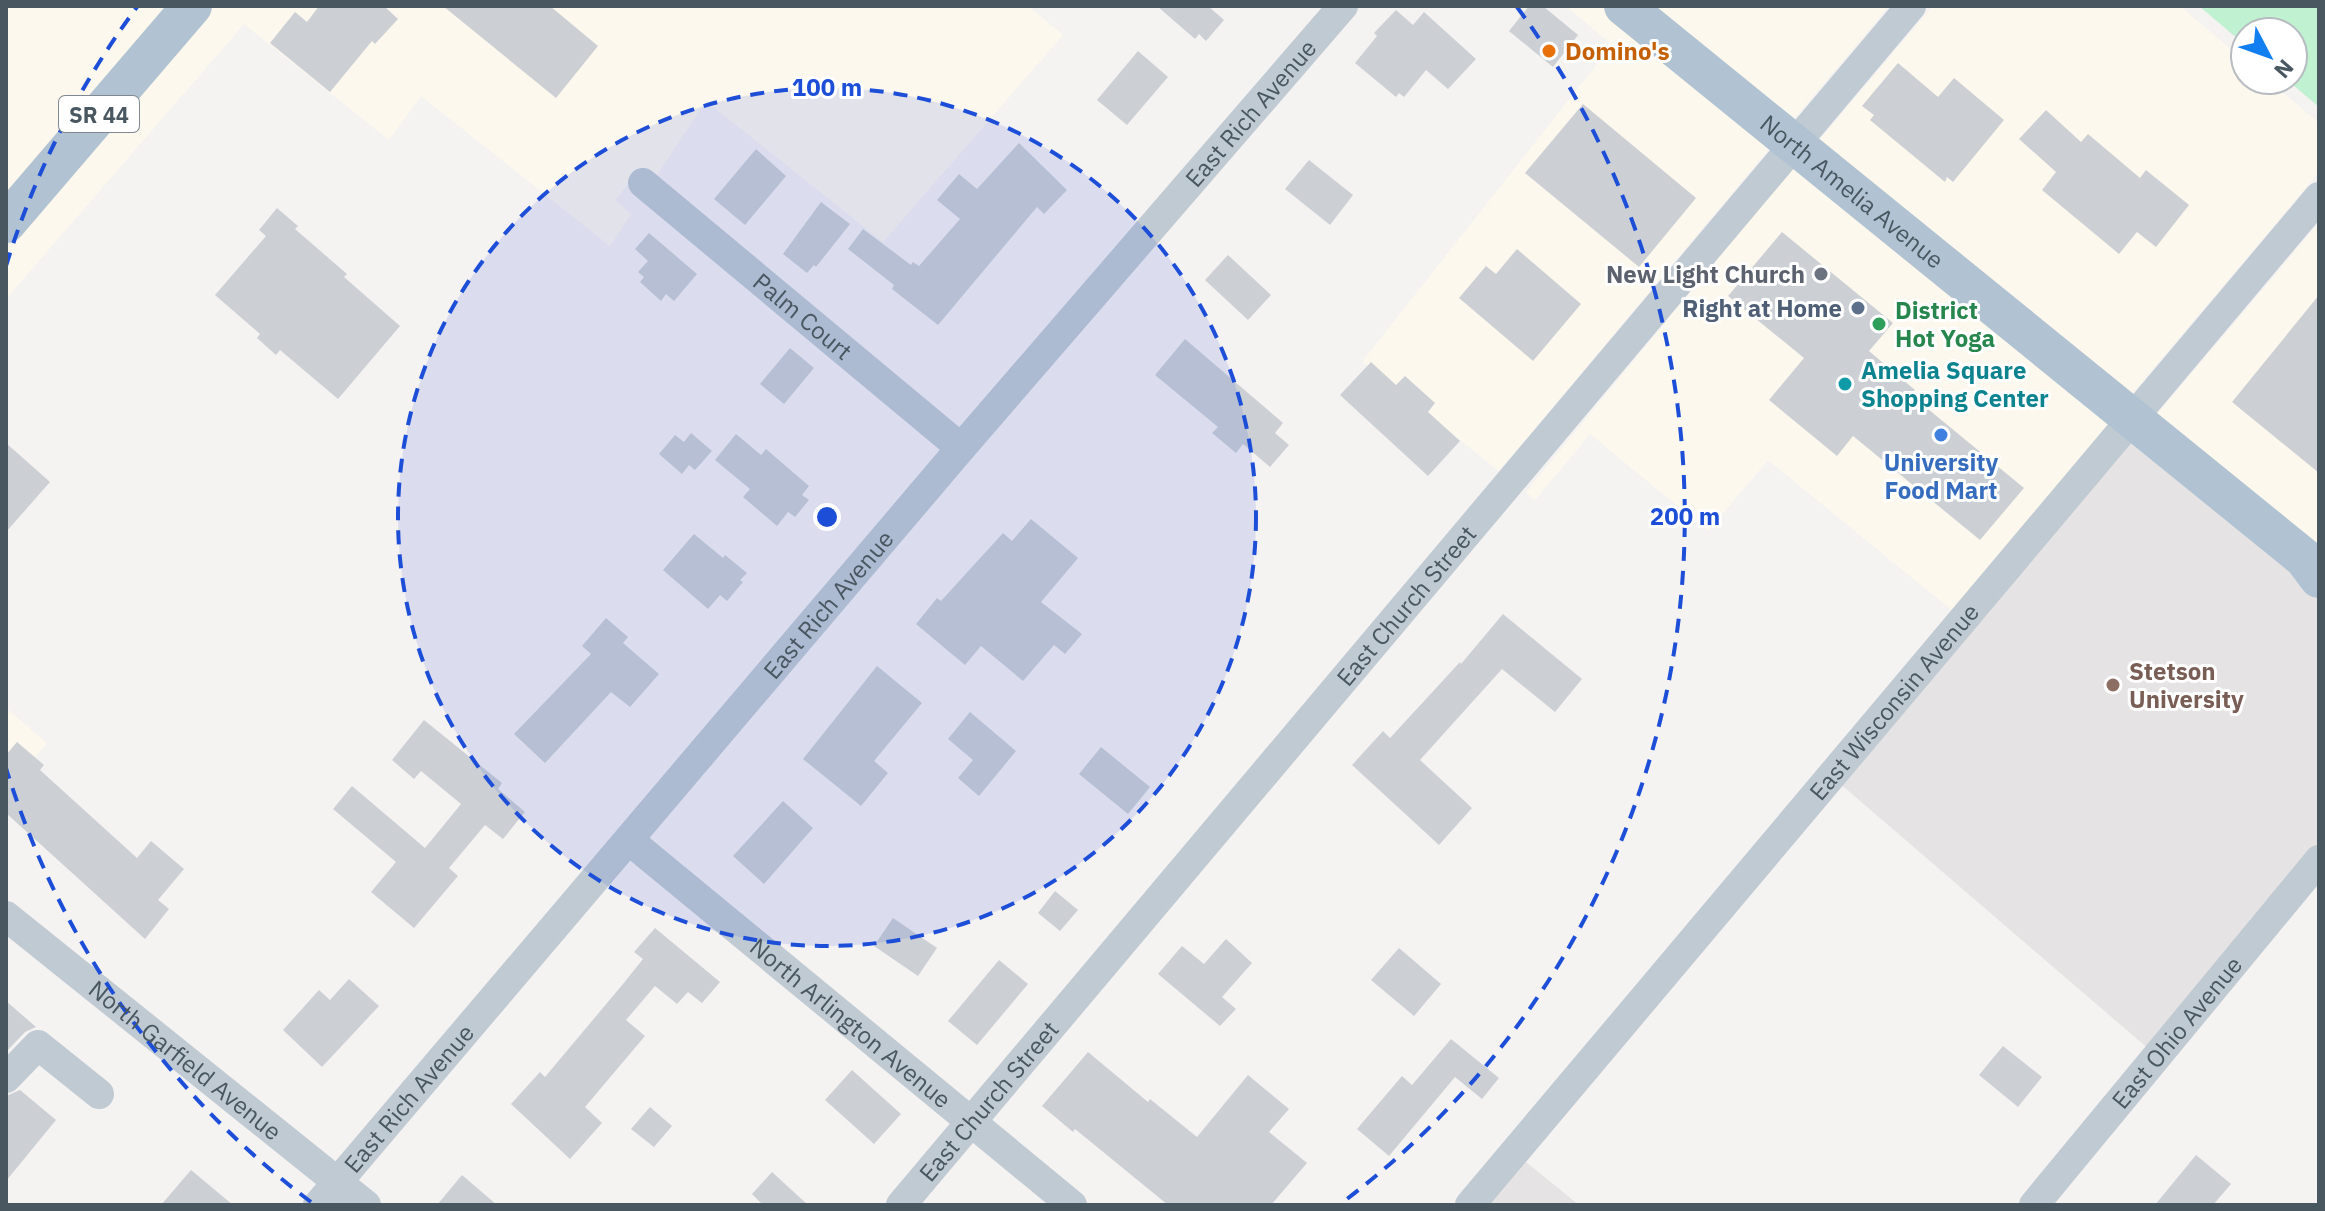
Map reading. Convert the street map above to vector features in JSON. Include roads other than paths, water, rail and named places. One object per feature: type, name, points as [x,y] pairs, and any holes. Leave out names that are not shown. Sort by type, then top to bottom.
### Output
[{"type":"main road","name":"SR 44","points":[[6,223],[192,6]]},
{"type":"main road","name":"North Amelia Avenue","points":[[1624,6],[2314,566]]},
{"type":"street","name":"East Rich Avenue","points":[[318,1205],[961,448],[1343,6]]},
{"type":"street","name":"East Church Street","points":[[901,1205],[1911,6]]},
{"type":"street","name":"Palm Court","points":[[643,183],[961,448]]},
{"type":"street","name":"East Wisconsin Avenue","points":[[1470,1205],[2319,197]]},
{"type":"street","name":"North Arlington Avenue","points":[[630,841],[1072,1205]]},
{"type":"street","name":"East Ohio Avenue","points":[[2034,1205],[2319,860]]},
{"type":"street","name":"North Garfield Avenue","points":[[6,916],[366,1205]]},
{"type":"street","points":[[6,1078],[38,1045],[99,1094]]},
{"type":"place","name":"Domino's","points":[[1549,51]]},
{"type":"place","name":"New Light Church","points":[[1821,274]]},
{"type":"place","name":"Right at Home","points":[[1858,308]]},
{"type":"place","name":"District Hot Yoga","points":[[1879,324]]},
{"type":"place","name":"Amelia Square Shopping Center","points":[[1845,384]]},
{"type":"place","name":"University Food Mart","points":[[1941,435]]},
{"type":"place","name":"Stetson University","points":[[2113,685]]}]
